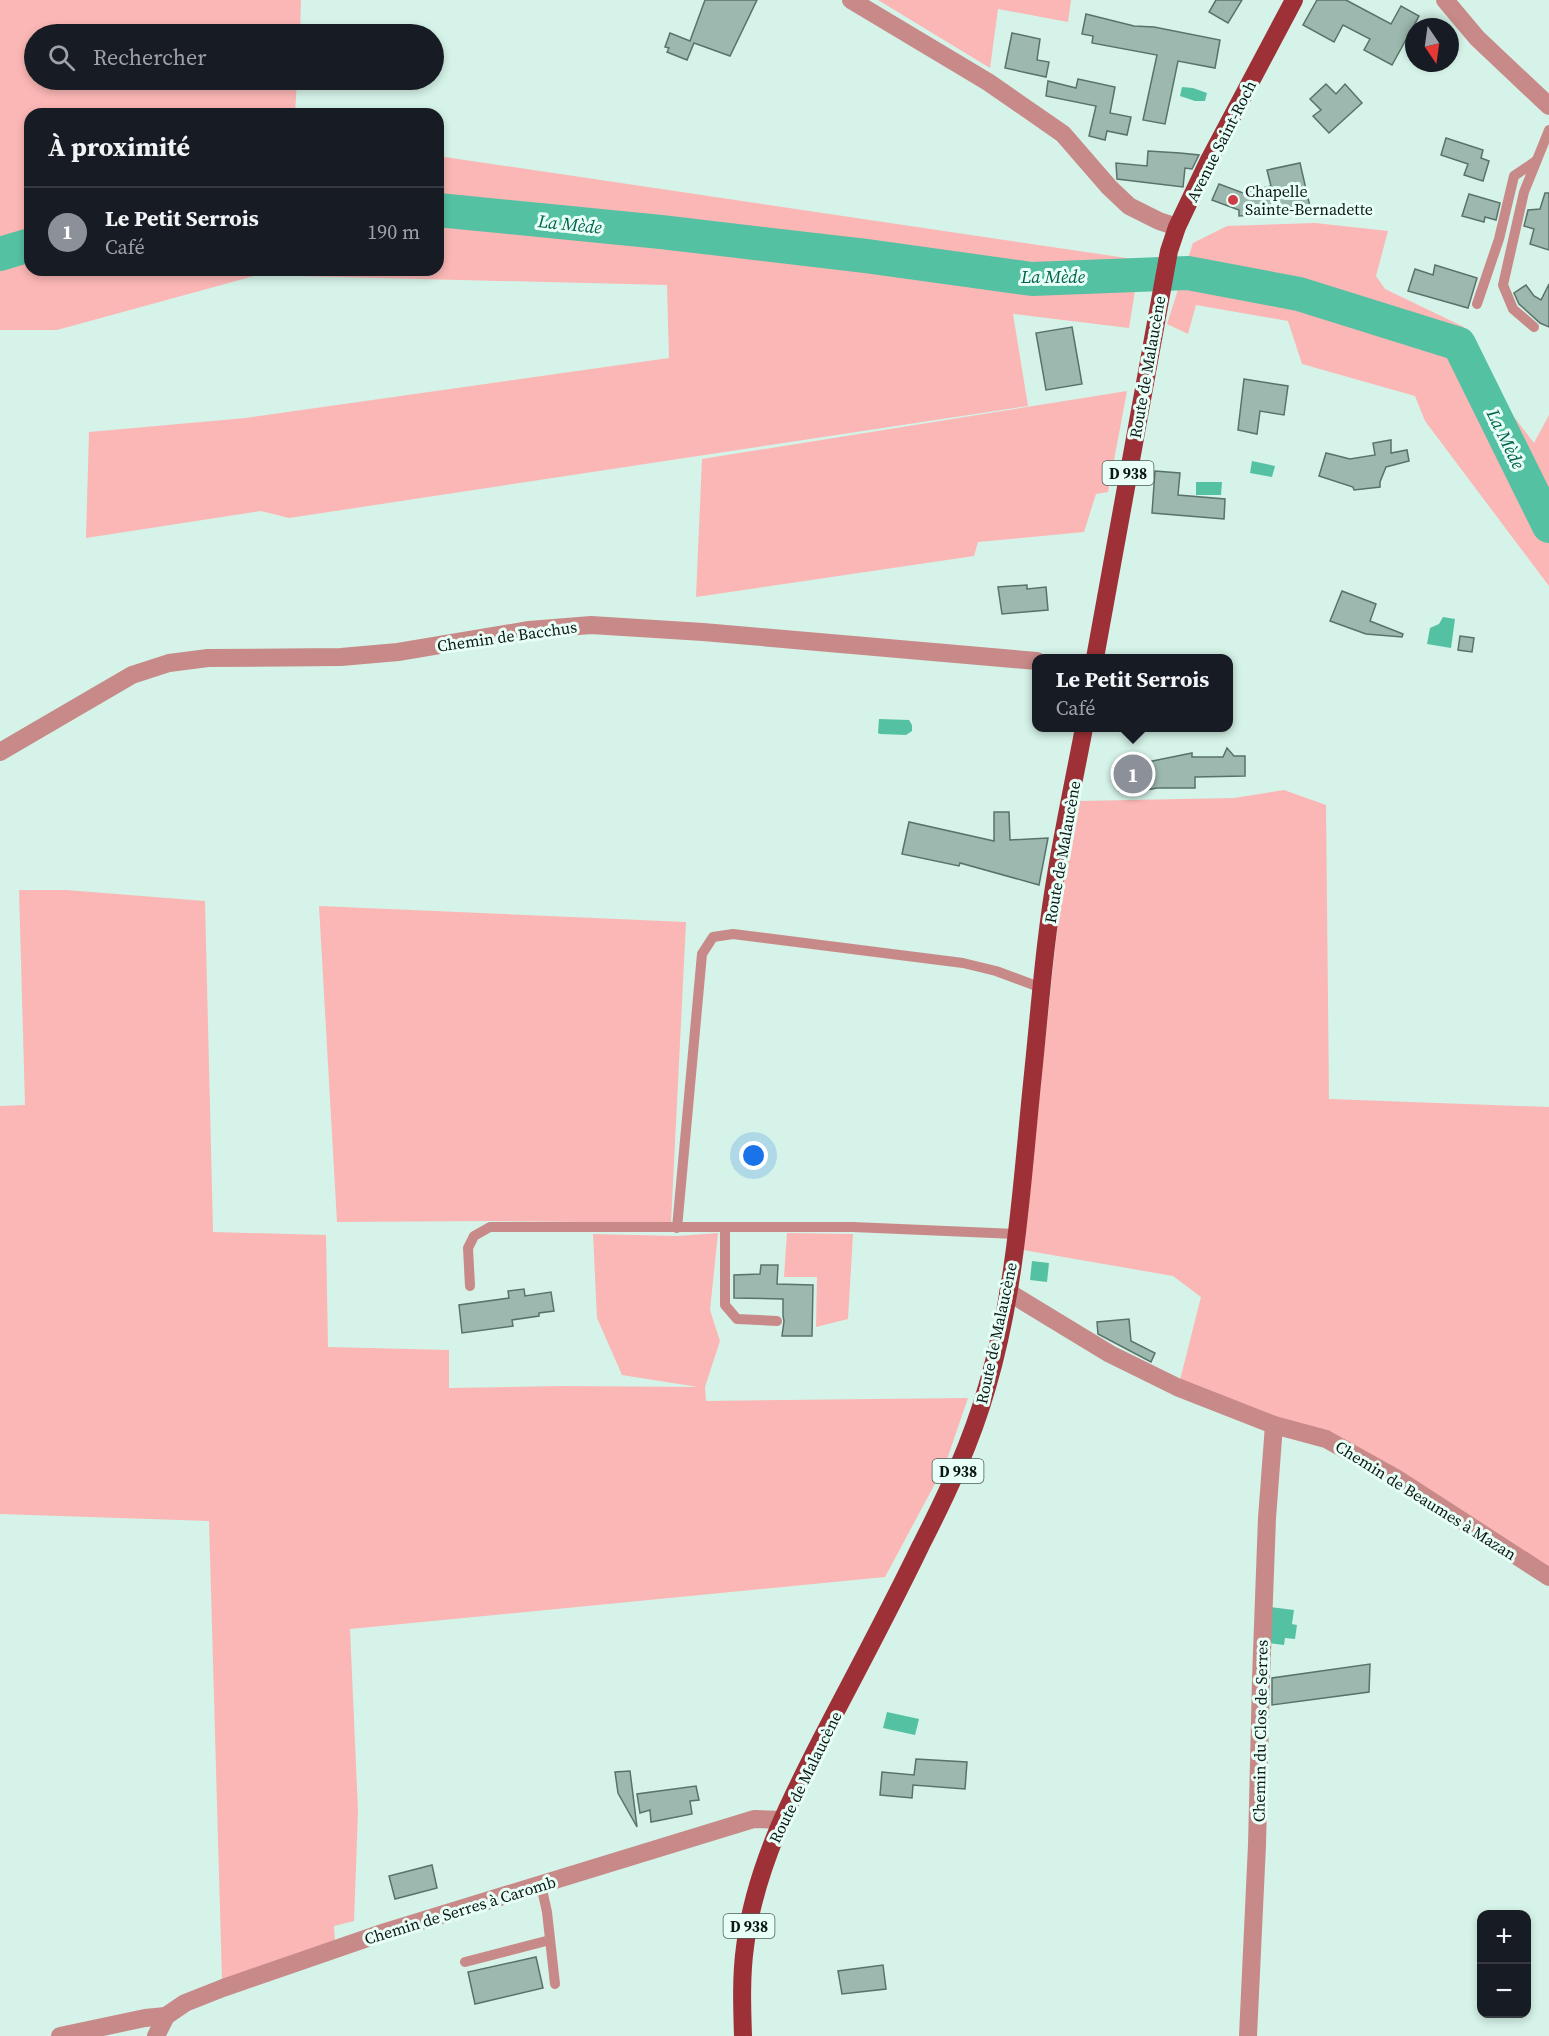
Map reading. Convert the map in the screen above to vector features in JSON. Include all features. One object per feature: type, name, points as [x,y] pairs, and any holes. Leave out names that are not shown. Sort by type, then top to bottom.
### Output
[{"type":"main road","name":"Avenue Saint-Roch","points":[[1162,288],[1169,251],[1177,227],[1208,162],[1294,0]]},
{"type":"main road","name":"Route de Malaucène","points":[[1096,654],[1162,288]]},
{"type":"main road","name":"Route de Malaucène","points":[[743,2036],[742,1993],[745,1946],[757,1891],[769,1853],[809,1764],[886,1617],[955,1477],[988,1384],[1008,1292],[1057,870],[1083,732]]},
{"type":"street","points":[[851,0],[997,88],[1063,134],[1109,187],[1129,206],[1158,221],[1177,227]]},
{"type":"street","points":[[1445,0],[1477,38],[1549,106]]},
{"type":"street","name":"Chemin de Bacchus","points":[[0,753],[132,675],[170,663],[208,658],[341,657],[398,652],[529,630],[591,625],[714,633],[1032,661]]},
{"type":"street","name":"Chemin de Beaumes à Mazan","points":[[1008,1292],[1110,1354],[1178,1387],[1274,1425],[1326,1439],[1396,1478],[1549,1577]]},
{"type":"street","name":"Chemin du Clos de Serres","points":[[1248,2036],[1257,1845],[1267,1518],[1274,1425]]},
{"type":"street","name":"Chemin de Serres à Caromb","points":[[166,2016],[185,2003],[223,1988],[385,1932],[754,1820],[782,1820]]},
{"type":"street","points":[[60,2036],[166,2016]]},
{"type":"street","points":[[156,2036],[166,2016]]},
{"type":"lane","points":[[1534,327],[1513,309],[1503,285],[1524,192],[1549,130]]},
{"type":"lane","points":[[1477,304],[1499,239],[1514,176],[1536,160]]},
{"type":"lane","points":[[677,1228],[702,954],[713,937],[733,934],[963,963],[996,971],[1042,988]]},
{"type":"lane","points":[[470,1286],[468,1248],[474,1236],[490,1227],[853,1227],[1016,1234]]},
{"type":"lane","points":[[725,1227],[725,1305],[737,1319],[777,1321]]},
{"type":"lane","points":[[541,1884],[547,1912],[555,1984]]},
{"type":"lane","points":[[465,1962],[550,1940]]},
{"type":"shaded area","points":[[0,0],[301,0],[300,24],[24,24],[24,90],[296,90],[295,108],[24,108],[24,276],[254,276],[57,330],[0,330]]},
{"type":"shaded area","points":[[878,0],[1071,0],[1068,22],[998,9],[990,68]]},
{"type":"shaded area","points":[[1182,87],[1207,93],[1205,101],[1195,101],[1180,96]]},
{"type":"shaded area","points":[[444,157],[1140,260],[1129,328],[1013,314],[1028,406],[289,518],[261,511],[86,538],[89,432],[246,418],[669,358],[667,285],[299,276],[444,276]]},
{"type":"shaded area","points":[[1315,223],[1388,231],[1376,276],[1385,289],[1464,327],[1497,395],[1534,443],[1549,415],[1549,586],[1425,421],[1415,396],[1302,364],[1288,321],[1196,305],[1188,334],[1167,324],[1193,243],[1227,226]]},
{"type":"shaded area","points":[[1127,391],[1108,492],[1096,494],[1084,532],[978,542],[974,556],[696,597],[702,459]]},
{"type":"shaded area","points":[[1252,461],[1275,466],[1272,477],[1250,473]]},
{"type":"shaded area","points":[[1196,482],[1222,482],[1221,495],[1196,495]]},
{"type":"shaded area","points":[[1443,617],[1455,619],[1451,648],[1427,644],[1430,628],[1439,624]]},
{"type":"shaded area","points":[[879,719],[909,720],[912,731],[906,735],[880,734],[878,733]]},
{"type":"shaded area","points":[[1284,790],[1326,805],[1329,1099],[1549,1107],[1549,1568],[1276,1418],[1180,1380],[1201,1297],[1173,1276],[1023,1250],[1060,902],[1080,801],[1234,798]]},
{"type":"shaded area","points":[[19,890],[66,890],[205,901],[213,1232],[326,1235],[328,1347],[449,1350],[449,1388],[698,1387],[622,1375],[597,1318],[593,1234],[678,1236],[718,1233],[710,1310],[720,1341],[705,1387],[706,1401],[968,1398],[945,1465],[885,1577],[350,1629],[358,1811],[354,1921],[334,1926],[335,1942],[222,1980],[209,1521],[0,1514],[0,1106],[25,1105]]},
{"type":"shaded area","points":[[319,906],[686,922],[671,1223],[337,1222]]},
{"type":"shaded area","points":[[787,1233],[853,1234],[848,1319],[816,1327],[817,1277],[784,1277]]},
{"type":"shaded area","points":[[1032,1261],[1049,1263],[1047,1282],[1030,1280]]},
{"type":"shaded area","points":[[1269,1607],[1294,1610],[1292,1624],[1297,1625],[1295,1639],[1285,1638],[1284,1645],[1269,1643]]},
{"type":"shaded area","points":[[887,1712],[919,1719],[915,1735],[883,1728]]},
{"type":"building","points":[[705,0],[757,0],[730,56],[694,43],[687,60],[667,52],[669,48],[665,47],[670,33],[690,41]]},
{"type":"building","points":[[1216,0],[1242,0],[1228,23],[1209,12]]},
{"type":"building","points":[[1317,0],[1346,0],[1391,24],[1401,6],[1419,16],[1418,18],[1405,18],[1405,41],[1392,65],[1364,50],[1370,39],[1343,25],[1334,42],[1303,25]]},
{"type":"building","points":[[1086,14],[1134,26],[1154,27],[1220,40],[1215,68],[1178,61],[1165,124],[1143,120],[1157,55],[1092,43],[1093,36],[1082,34]]},
{"type":"building","points":[[1012,33],[1040,39],[1037,60],[1049,62],[1046,77],[1005,68]]},
{"type":"building","points":[[1078,79],[1115,87],[1110,113],[1131,117],[1127,135],[1107,131],[1105,140],[1089,136],[1096,106],[1046,96],[1048,81],[1076,88]]},
{"type":"building","points":[[1326,84],[1336,94],[1345,84],[1362,103],[1329,133],[1313,116],[1321,110],[1310,99]]},
{"type":"building","points":[[1446,138],[1483,150],[1481,158],[1489,161],[1483,181],[1464,175],[1468,164],[1441,155]]},
{"type":"building","points":[[1148,151],[1199,155],[1192,169],[1185,168],[1183,187],[1117,179],[1116,163],[1147,166]]},
{"type":"building","points":[[1300,163],[1311,211],[1239,216],[1239,210],[1212,200],[1219,184],[1243,193],[1271,186],[1267,170]]},
{"type":"building","points":[[1545,193],[1549,193],[1549,250],[1530,244],[1534,229],[1524,226],[1528,210],[1540,209]]},
{"type":"building","points":[[1469,194],[1500,203],[1496,220],[1485,217],[1484,222],[1462,216]]},
{"type":"building","points":[[1435,265],[1477,278],[1468,308],[1408,291],[1415,269],[1433,275]]},
{"type":"building","points":[[1549,284],[1549,327],[1540,323],[1519,304],[1514,293],[1526,285],[1534,296],[1541,300]]},
{"type":"building","points":[[1072,327],[1082,384],[1046,390],[1036,333]]},
{"type":"building","points":[[1244,379],[1288,386],[1284,415],[1260,411],[1257,434],[1238,430]]},
{"type":"building","points":[[1391,440],[1391,453],[1407,450],[1409,461],[1386,467],[1380,487],[1354,490],[1353,487],[1319,476],[1326,453],[1350,459],[1375,455],[1373,443]]},
{"type":"building","points":[[1155,471],[1180,473],[1178,495],[1225,499],[1224,519],[1152,513]]},
{"type":"building","points":[[1027,585],[1027,589],[1046,587],[1048,610],[1002,614],[998,587]]},
{"type":"building","points":[[1342,591],[1376,604],[1370,621],[1403,634],[1402,637],[1366,634],[1330,621]]},
{"type":"building","points":[[1460,636],[1474,638],[1472,652],[1458,650]]},
{"type":"building","points":[[1227,748],[1234,756],[1245,756],[1245,776],[1195,777],[1195,788],[1119,791],[1118,768],[1192,753],[1192,757],[1223,757]]},
{"type":"building","points":[[994,812],[1009,812],[1010,840],[1048,838],[1039,885],[960,863],[959,866],[902,854],[909,822],[994,841]]},
{"type":"building","points":[[761,1265],[778,1265],[777,1284],[813,1285],[812,1336],[782,1336],[783,1299],[734,1298],[734,1275],[760,1274]]},
{"type":"building","points":[[524,1289],[525,1296],[551,1292],[554,1311],[512,1320],[513,1326],[462,1333],[459,1305],[509,1298],[508,1291]]},
{"type":"building","points":[[1129,1319],[1131,1341],[1155,1353],[1151,1362],[1098,1334],[1097,1322]]},
{"type":"building","points":[[1370,1664],[1369,1692],[1272,1705],[1272,1678]]},
{"type":"building","points":[[916,1759],[967,1762],[965,1789],[913,1785],[912,1798],[880,1795],[882,1772],[914,1775]]},
{"type":"building","points":[[630,1771],[637,1827],[618,1793],[615,1772]]},
{"type":"building","points":[[696,1786],[699,1800],[690,1801],[692,1814],[651,1822],[650,1810],[640,1813],[637,1794]]},
{"type":"building","points":[[432,1865],[437,1888],[395,1899],[389,1876]]},
{"type":"building","points":[[536,1957],[543,1988],[475,2004],[468,1972]]},
{"type":"building","points":[[883,1965],[886,1989],[842,1994],[838,1971]]},
{"type":"waterway","name":"La Mède","points":[[444,211],[661,232],[866,256],[1032,279],[1188,273],[1299,294],[1459,344],[1549,526]]},
{"type":"waterway","name":"La Mède","points":[[0,254],[24,247]]},
{"type":"place","name":"Chapelle Sainte-Bernadette","points":[[1233,200]]},
{"type":"place","name":"Le Petit Serrois","points":[[1133,774]]}]
